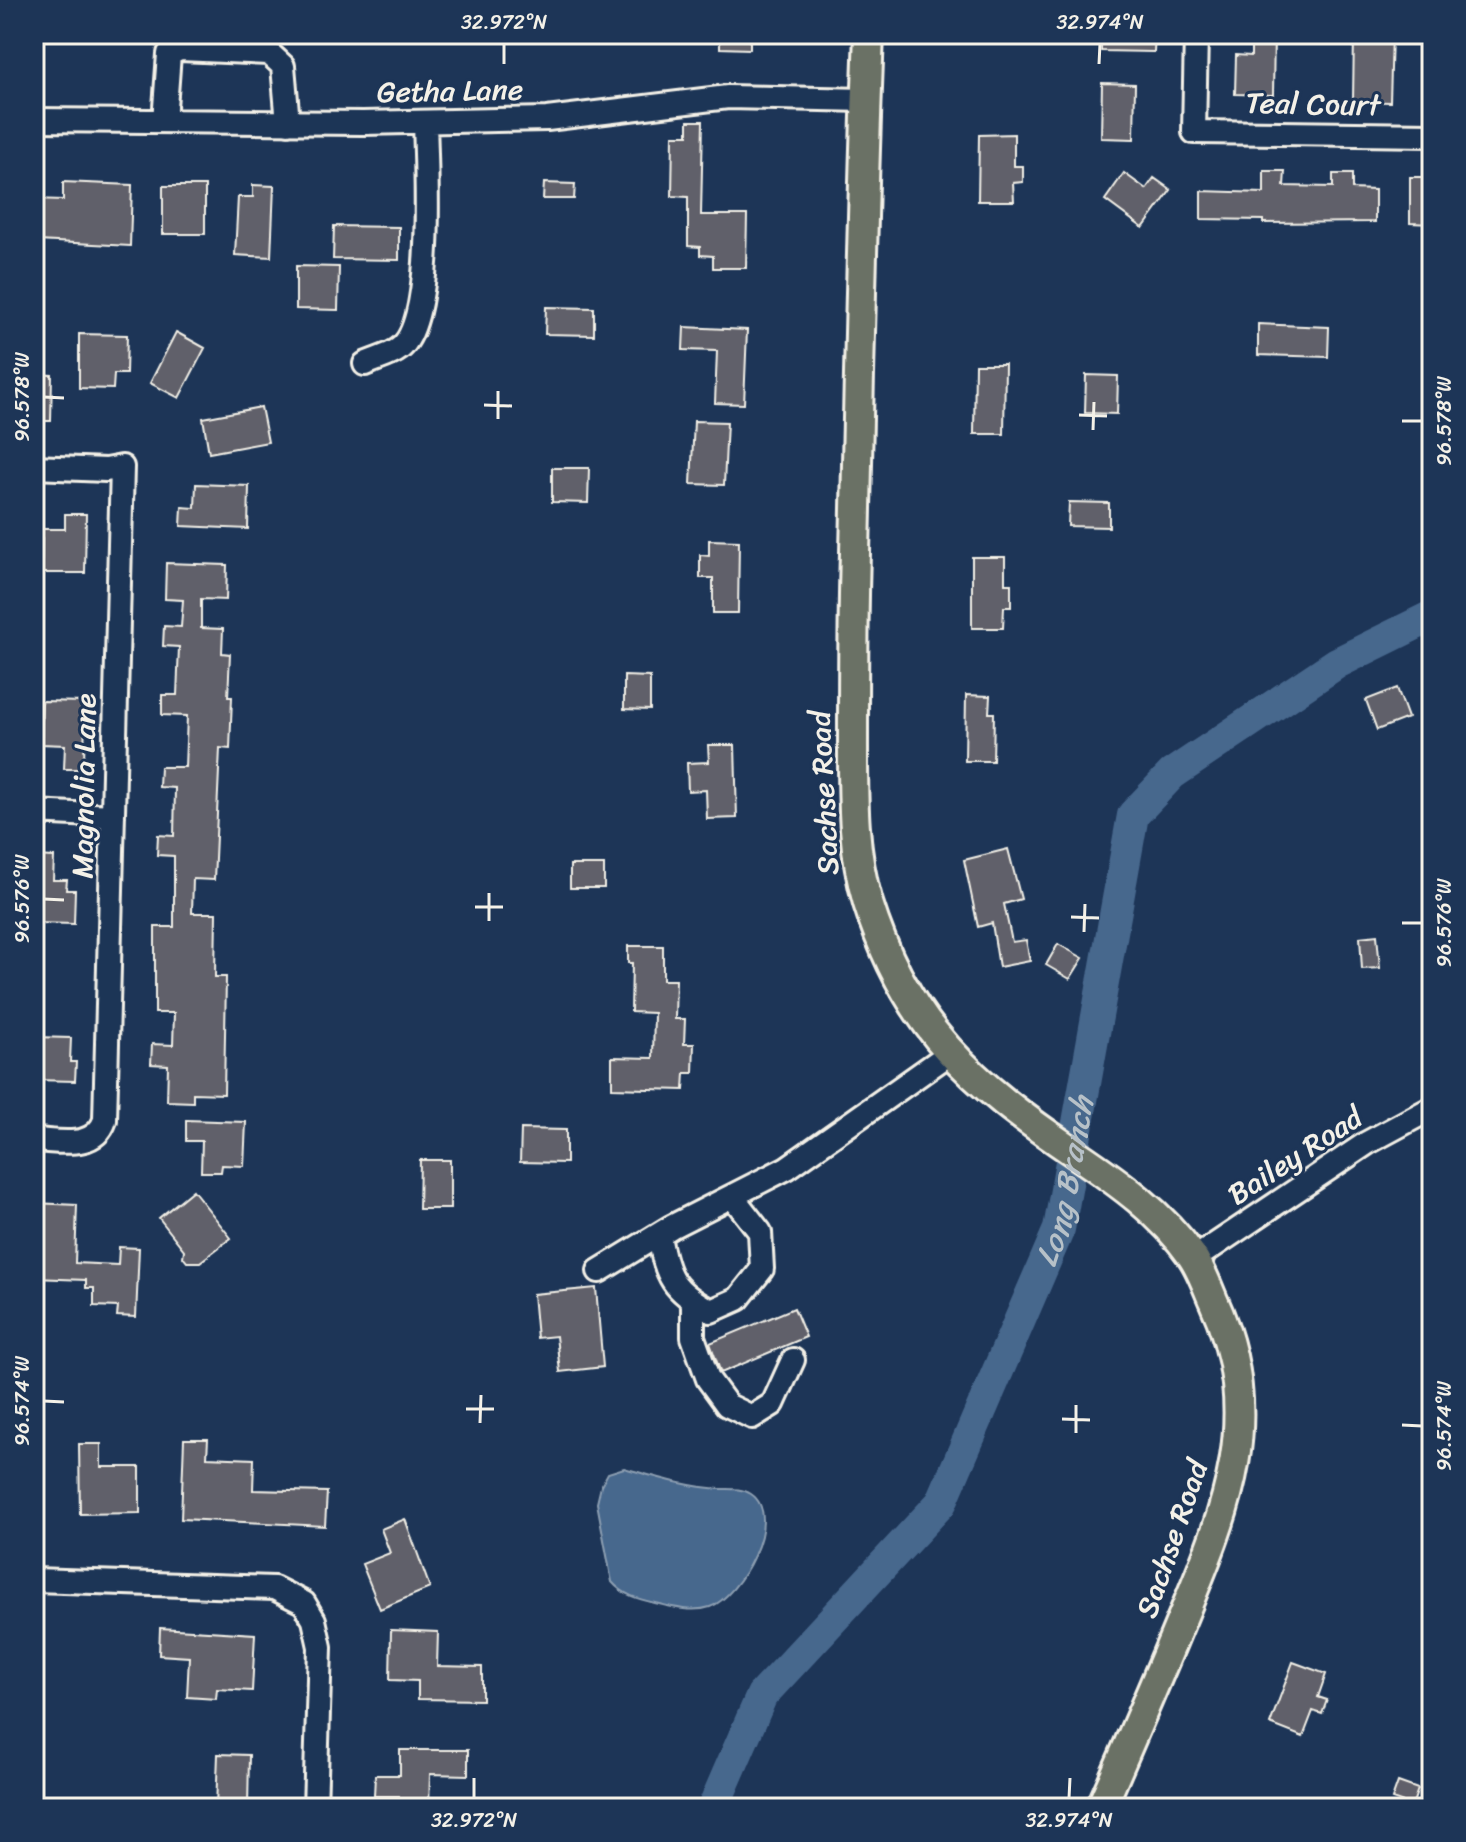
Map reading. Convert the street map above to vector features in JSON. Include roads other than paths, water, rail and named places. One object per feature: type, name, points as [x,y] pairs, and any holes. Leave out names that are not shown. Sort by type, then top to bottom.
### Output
[{"type":"main road","name":"Sachse Road","points":[[869,34],[853,621],[854,822],[862,882],[891,965],[920,1015],[950,1053],[988,1091],[1128,1189],[1194,1259],[1225,1325],[1235,1362],[1240,1399],[1235,1464],[1223,1515],[1101,1808]]},
{"type":"street","name":"Teal Court","points":[[1196,34],[1194,132],[1432,135]]},
{"type":"street","points":[[164,121],[169,54],[180,49],[269,53],[283,66],[288,123]]},
{"type":"street","name":"Getha Lane","points":[[34,120],[425,122],[547,119],[728,97],[866,100]]},
{"type":"street","points":[[365,364],[401,348],[417,319],[423,297],[427,182],[425,122]]},
{"type":"street","name":"Magnolia Lane","points":[[34,467],[106,470],[122,467],[105,1120],[97,1135],[82,1142],[34,1140]]},
{"type":"street","points":[[34,812],[113,816]]},
{"type":"street","points":[[599,1271],[659,1235],[787,1168],[950,1053]]},
{"type":"street","name":"Bailey Road","points":[[1194,1259],[1367,1143],[1432,1108]]},
{"type":"street","points":[[659,1235],[665,1269],[687,1298],[711,1311],[738,1299],[762,1269],[760,1232],[732,1196]]},
{"type":"street","points":[[693,1302],[693,1337],[708,1379],[727,1405],[752,1417],[773,1404],[793,1360]]},
{"type":"street","points":[[34,1580],[274,1588],[304,1603],[314,1620],[320,1647],[315,1808]]},
{"type":"water","points":[[624,1468],[696,1486],[744,1491],[760,1505],[763,1520],[761,1537],[754,1555],[745,1573],[721,1600],[703,1609],[675,1608],[631,1596],[612,1582],[597,1503],[608,1473]]},
{"type":"waterway","name":"Long Branch","points":[[713,1808],[762,1695],[941,1503],[1059,1229],[1133,815],[1172,774],[1337,663],[1432,616]]}]
